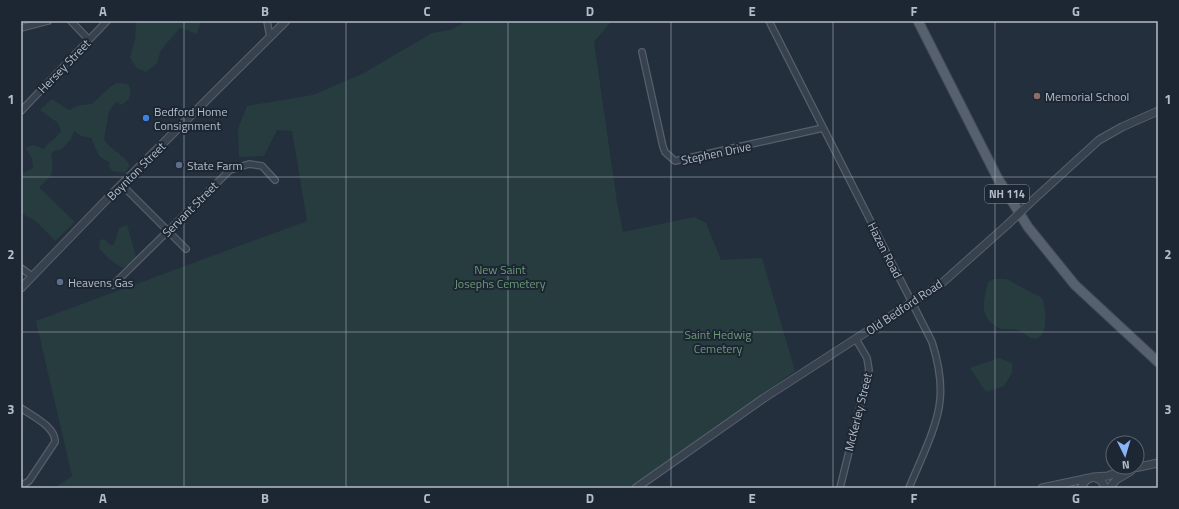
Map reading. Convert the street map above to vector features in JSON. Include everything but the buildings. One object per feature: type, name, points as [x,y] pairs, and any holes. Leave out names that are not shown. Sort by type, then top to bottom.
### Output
[{"type":"main road","name":"NH 114","points":[[918,21],[997,177],[1028,228],[1075,285],[1158,362]]},
{"type":"street","points":[[21,28],[48,21]]},
{"type":"street","points":[[71,21],[89,40]]},
{"type":"street","name":"Hersey Street","points":[[21,111],[107,21]]},
{"type":"street","points":[[267,21],[270,37]]},
{"type":"street","name":"Boynton Street","points":[[21,288],[286,21]]},
{"type":"street","name":"Hazen Road","points":[[769,21],[932,342],[938,362],[940,402],[935,420],[909,488]]},
{"type":"street","name":"Stephen Drive","points":[[642,52],[663,146],[665,152],[676,161],[823,128]]},
{"type":"street","name":"Old Bedford Road","points":[[636,488],[764,398],[912,303],[954,274],[1099,140],[1122,127],[1158,111]]},
{"type":"street","name":"Servant Street","points":[[113,285],[230,170],[250,164],[262,166],[275,180]]},
{"type":"street","points":[[122,185],[186,249]]},
{"type":"street","points":[[21,268],[32,276]]},
{"type":"street","name":"McKerley Street","points":[[840,488],[869,370],[867,358],[856,339]]},
{"type":"street","points":[[21,408],[52,430],[56,436],[55,442],[29,481],[21,486]]},
{"type":"street","points":[[1145,466],[1158,463]]},
{"type":"street","points":[[1047,488],[1056,484],[1110,475]]},
{"type":"street","points":[[1109,488],[1116,480],[1124,475]]},
{"type":"street","points":[[1081,488],[1083,482],[1091,478],[1101,480],[1105,488]]},
{"type":"green space","points":[[133,21],[201,21],[197,34],[180,28],[161,50],[157,63],[146,72],[137,68],[130,58],[135,39],[136,24]]},
{"type":"green space","points":[[461,21],[612,21],[594,42],[617,202],[623,232],[694,217],[706,223],[721,260],[762,258],[795,371],[630,488],[55,488],[72,476],[36,321],[307,221],[292,131],[277,130],[264,156],[239,157],[238,129],[247,106],[313,95],[364,73],[432,33],[450,30],[462,24]]},
{"type":"green space","points":[[117,83],[128,84],[131,90],[129,99],[122,105],[116,102],[109,111],[104,140],[124,158],[130,166],[124,173],[112,171],[109,166],[110,162],[99,156],[91,138],[81,136],[74,131],[71,139],[62,149],[54,151],[51,154],[52,173],[39,187],[75,222],[55,241],[37,222],[21,213],[21,174],[33,168],[32,158],[25,148],[33,145],[44,149],[61,131],[58,123],[40,110],[52,99],[69,110],[80,105],[92,104],[110,87]]},
{"type":"green space","points":[[127,225],[136,257],[132,263],[122,268],[109,259],[99,248],[100,240],[105,239],[110,245],[114,245],[119,228]]},
{"type":"green space","points":[[994,279],[1006,279],[1042,298],[1045,309],[1045,324],[1041,336],[1031,338],[1013,329],[1002,329],[989,321],[984,310],[984,303],[988,282]]},
{"type":"green space","points":[[999,358],[1012,363],[1012,373],[1004,386],[986,392],[970,368]]},
{"type":"place","name":"Memorial School","points":[[1037,96]]},
{"type":"place","name":"Bedford Home Consignment","points":[[146,118]]},
{"type":"place","name":"State Farm","points":[[179,165]]},
{"type":"place","name":"Heavens Gas","points":[[60,282]]},
{"type":"park label","name":"New Saint Josephs Cemetery","points":[[500,276]]},
{"type":"park label","name":"Saint Hedwig Cemetery","points":[[718,341]]}]
